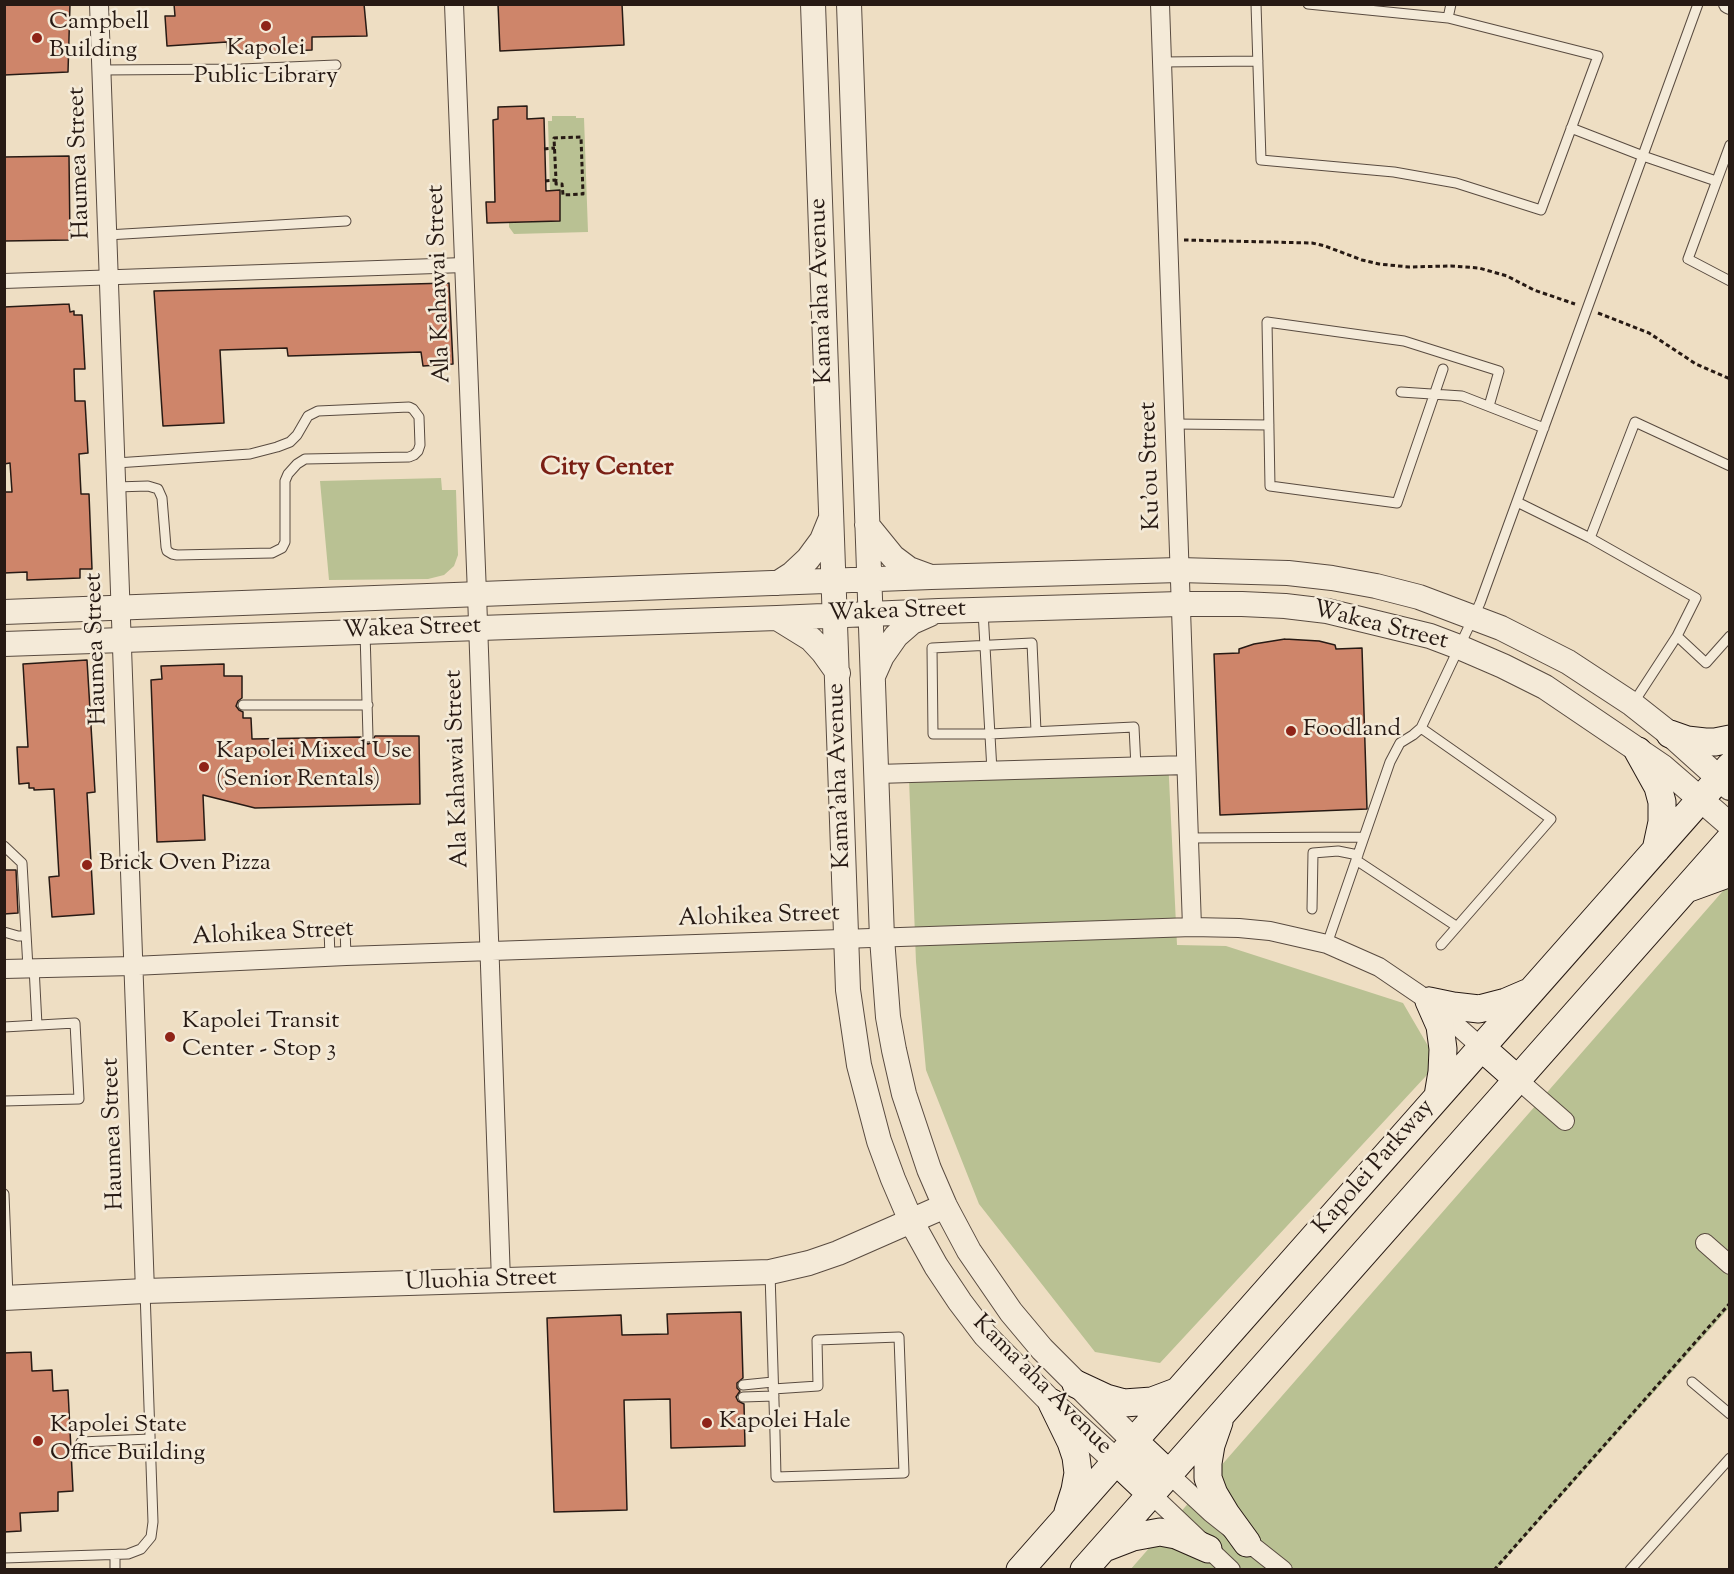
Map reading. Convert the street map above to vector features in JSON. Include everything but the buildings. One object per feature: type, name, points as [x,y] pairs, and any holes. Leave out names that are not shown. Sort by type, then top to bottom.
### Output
[{"type":"main road","points":[[1670,734],[1688,740],[1706,742],[1730,739]]},
{"type":"main road","points":[[1638,751],[1658,787],[1662,802],[1662,822],[1656,850]]},
{"type":"main road","name":"Kapolei Parkway","points":[[1020,1569],[1700,800],[1726,778]]},
{"type":"main road","name":"Kapolei Parkway","points":[[1084,1569],[1730,839]]},
{"type":"main road","points":[[1685,890],[1730,873]]},
{"type":"main road","points":[[1430,1001],[1479,1009],[1506,1002],[1531,991]]},
{"type":"main road","points":[[1430,1001],[1440,1026],[1443,1049],[1443,1072],[1438,1096]]},
{"type":"main road","points":[[1482,1047],[1517,1079]]},
{"type":"main road","points":[[1076,1384],[1106,1398],[1124,1403],[1152,1401],[1177,1391]]},
{"type":"main road","points":[[1052,1403],[1071,1442],[1078,1473],[1075,1490],[1065,1518]]},
{"type":"main road","points":[[1222,1414],[1211,1445],[1208,1478],[1226,1514],[1247,1543]]},
{"type":"main road","points":[[1134,1441],[1169,1474]]},
{"type":"main road","points":[[1116,1461],[1151,1494]]},
{"type":"main road","points":[[1103,1549],[1133,1537],[1160,1532],[1188,1539],[1208,1549]]},
{"type":"street","name":"Haumea Street","points":[[99,4],[145,1291]]},
{"type":"street","name":"Ala Kahawai Street","points":[[454,4],[501,1281]]},
{"type":"street","name":"Kama'aha Avenue","points":[[813,4],[838,673],[845,939],[852,1025],[866,1098],[886,1160],[911,1221],[936,1266],[960,1302],[985,1335],[1052,1403],[1116,1461]]},
{"type":"street","name":"Kama'aha Avenue","points":[[849,4],[872,680],[882,938],[888,1017],[904,1094],[929,1169],[945,1206],[969,1251],[998,1294],[1042,1349],[1134,1441]]},
{"type":"street","name":"Ku'ou Street","points":[[1160,4],[1192,927]]},
{"type":"street","points":[[4,280],[464,265]]},
{"type":"street","points":[[778,583],[808,559],[822,540],[832,516]]},
{"type":"street","points":[[867,525],[893,557],[909,569],[931,577]]},
{"type":"street","name":"Wakea Street","points":[[4,612],[869,579],[1179,570],[1266,572],[1332,578],[1419,597],[1517,636],[1568,662],[1632,704],[1726,778]]},
{"type":"street","name":"Wakea Street","points":[[4,644],[1180,604],[1242,604],[1327,611],[1401,628],[1460,647],[1545,687],[1663,767],[1730,825]]},
{"type":"street","points":[[872,680],[882,656],[896,636],[912,622],[939,611]]},
{"type":"street","points":[[777,618],[811,639],[838,673]]},
{"type":"street","points":[[877,774],[1186,765]]},
{"type":"street","name":"Alohikea Street","points":[[4,969],[1192,927],[1239,928],[1270,931],[1327,944],[1379,967],[1430,1001],[1482,1047]]},
{"type":"street","points":[[1517,1079],[1565,1121]]},
{"type":"street","name":"Uluohia Street","points":[[6,1298],[145,1291],[770,1272],[809,1263],[838,1253],[945,1206]]},
{"type":"street","points":[[1705,1243],[1730,1265]]},
{"type":"street","points":[[1169,1474],[1211,1513],[1283,1569]]},
{"type":"street","points":[[1151,1494],[1231,1569]]},
{"type":"lane","points":[[1256,4],[1261,160],[1394,172],[1456,183],[1541,210],[1598,56],[1448,18],[1308,4]]},
{"type":"lane","points":[[1448,18],[1451,4]]},
{"type":"lane","points":[[1327,944],[1390,762],[1400,743],[1421,728],[1474,617],[1698,4]]},
{"type":"lane","points":[[1162,62],[1258,61]]},
{"type":"lane","points":[[102,70],[241,69],[336,65]]},
{"type":"lane","points":[[1571,128],[1716,181]]},
{"type":"lane","points":[[1730,145],[1688,259],[1730,281]]},
{"type":"lane","points":[[108,235],[346,221]]},
{"type":"lane","points":[[1443,369],[1397,503],[1270,486],[1266,322],[1404,341],[1499,371],[1489,406]]},
{"type":"lane","points":[[1401,392],[1462,396],[1544,428]]},
{"type":"lane","points":[[116,463],[250,454],[268,450],[290,442],[308,416],[318,411],[409,407],[419,417],[420,445],[418,451],[409,457],[305,459],[297,464],[285,481],[285,542],[282,548],[272,553],[172,554],[167,551],[166,547],[162,498],[158,489],[148,486],[116,487]]},
{"type":"lane","points":[[1590,538],[1635,422],[1730,466]]},
{"type":"lane","points":[[1174,424],[1269,425]]},
{"type":"lane","points":[[1517,502],[1590,538],[1696,598],[1677,636],[1632,704]]},
{"type":"lane","points":[[983,610],[992,771]]},
{"type":"lane","points":[[365,632],[368,737]]},
{"type":"lane","points":[[1677,636],[1706,663],[1730,636]]},
{"type":"lane","points":[[1036,731],[1032,644],[932,648],[933,734],[990,734],[1134,727],[1136,767]]},
{"type":"lane","points":[[243,705],[368,705]]},
{"type":"lane","points":[[1421,728],[1551,819],[1441,945]]},
{"type":"lane","points":[[1188,838],[1363,837]]},
{"type":"lane","points":[[4,846],[22,863],[26,936],[37,1024]]},
{"type":"lane","points":[[1312,909],[1313,853],[1338,851],[1357,858],[1456,927]]},
{"type":"lane","points":[[329,928],[338,956]]},
{"type":"lane","points":[[338,956],[345,928]]},
{"type":"lane","points":[[4,932],[26,936]]},
{"type":"lane","points":[[4,1027],[75,1023],[79,1099],[4,1101]]},
{"type":"lane","points":[[4,1194],[6,1298]]},
{"type":"lane","points":[[743,1396],[773,1389],[818,1386],[817,1340],[899,1336],[904,1473],[776,1477],[773,1389],[770,1272]]},
{"type":"lane","points":[[4,1558],[135,1552],[147,1544],[151,1537],[153,1522],[145,1291]]},
{"type":"lane","points":[[1692,1382],[1730,1414]]},
{"type":"lane","points":[[743,1384],[773,1389]]},
{"type":"lane","points":[[81,1442],[150,1439]]},
{"type":"lane","points":[[1630,1569],[1730,1458]]},
{"type":"lane","points":[[115,1554],[115,1569]]},
{"type":"path","points":[[581,137],[583,195],[563,195],[562,184],[556,184],[556,180],[554,138],[581,137]]},
{"type":"path","points":[[544,149],[555,148]]},
{"type":"path","points":[[545,181],[556,180]]},
{"type":"path","points":[[1168,240],[1312,243],[1378,264],[1479,268],[1507,276],[1534,290],[1649,333],[1696,364],[1730,379]]},
{"type":"path","points":[[1494,1569],[1730,1303]]},
{"type":"green space","points":[[552,116],[584,118],[588,232],[514,234],[509,223],[560,221],[560,191],[550,191],[548,121],[552,121]]},
{"type":"green space","points":[[441,478],[442,490],[456,490],[458,555],[454,566],[444,575],[428,579],[329,580],[320,481]]},
{"type":"green space","points":[[1168,758],[1177,945],[1226,946],[1403,1003],[1438,1063],[1160,1363],[1095,1352],[979,1204],[926,1070],[916,962],[909,779]]},
{"type":"green space","points":[[1729,884],[1729,1308],[1497,1569],[1130,1570]]},
{"type":"place","name":"Kapolei Public Library","points":[[266,26]]},
{"type":"place","name":"Campbell Building","points":[[37,38]]},
{"type":"place","name":"Foodland","points":[[1291,731]]},
{"type":"place","name":"Kapolei Mixed Use (Senior Rentals)","points":[[204,767]]},
{"type":"place","name":"Brick Oven Pizza","points":[[87,865]]},
{"type":"place","name":"Kapolei Transit Center - Stop 3","points":[[170,1037]]},
{"type":"place","name":"Kapolei Hale","points":[[707,1423]]},
{"type":"place","name":"Kapolei State Office Building","points":[[38,1441]]},
{"type":"district","name":"City Center","points":[[607,470]]}]
